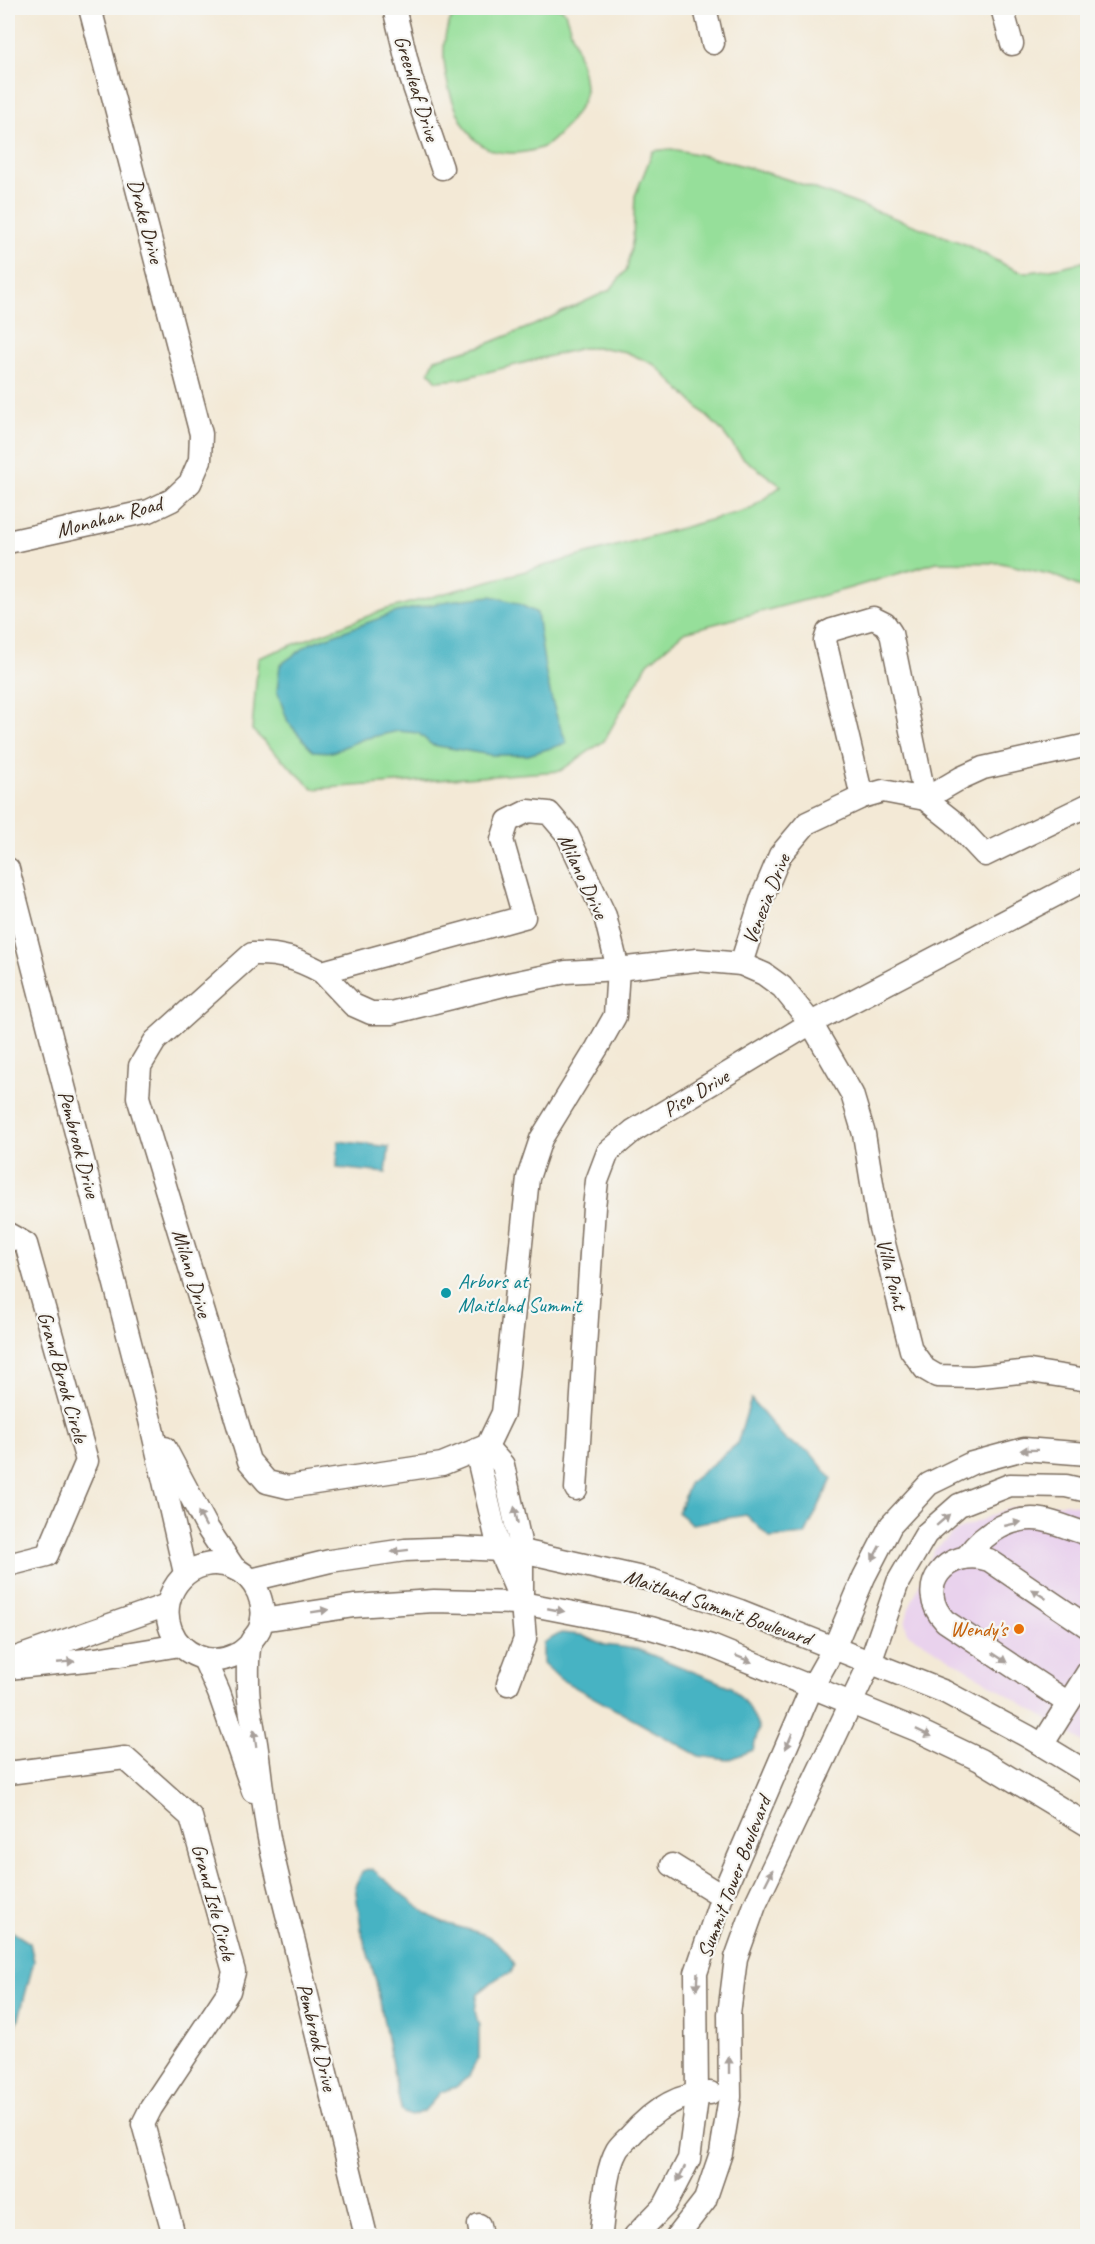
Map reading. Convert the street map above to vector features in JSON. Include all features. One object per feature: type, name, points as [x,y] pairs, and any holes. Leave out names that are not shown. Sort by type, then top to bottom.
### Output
[{"type":"street","name":"Drake Drive","points":[[90,8],[201,434]]},
{"type":"street","name":"Greenleaf Drive","points":[[394,8],[411,78],[442,168]]},
{"type":"street","points":[[705,8],[713,42]]},
{"type":"street","points":[[1002,8],[1012,44]]},
{"type":"street","name":"Monahan Road","points":[[8,542],[149,511],[172,500],[190,483],[200,460],[201,434]]},
{"type":"street","points":[[862,797],[825,641],[828,632],[832,630],[873,618],[885,624],[891,633],[925,799],[961,777],[983,768],[1088,745]]},
{"type":"street","name":"Venezia Drive","points":[[741,964],[762,898],[780,855],[807,823],[862,797],[883,791],[925,799],[954,822],[985,855],[1088,805]]},
{"type":"street","name":"Milano Drive","points":[[322,972],[524,916],[502,840],[508,821],[528,811],[549,813],[567,834],[605,916],[618,969],[615,1016],[541,1139],[528,1178],[503,1413],[479,1462],[499,1549],[522,1603]]},
{"type":"street","name":"Pembrook Drive","points":[[8,869],[150,1420],[185,1574]]},
{"type":"street","name":"Pisa Drive","points":[[576,1489],[594,1207],[597,1181],[608,1152],[633,1131],[811,1023],[1088,878]]},
{"type":"street","name":"Milano Drive","points":[[486,1446],[442,1464],[288,1487],[267,1482],[249,1461],[138,1097],[140,1066],[155,1041],[252,954],[275,953],[299,960],[322,972],[353,1005],[371,1013],[391,1013],[566,972],[697,960],[741,964],[764,974],[782,987],[811,1023]]},
{"type":"street","name":"Villa Point","points":[[811,1023],[852,1094],[864,1134],[878,1220],[910,1350],[925,1369],[937,1376],[973,1377],[1030,1371],[1088,1380]]},
{"type":"street","name":"Grand Brook Circle","points":[[8,1234],[26,1244],[87,1461],[47,1555],[8,1565]]},
{"type":"street","name":"Pembrook Drive","points":[[150,1420],[208,1529],[243,1574]]},
{"type":"street","points":[[486,1446],[503,1466],[522,1551],[525,1639],[508,1684]]},
{"type":"street","name":"Summit Tower Boulevard","points":[[635,2236],[665,2205],[689,2158],[697,2093],[696,1973],[722,1896],[812,1687],[834,1648],[864,1577],[891,1525],[929,1484],[972,1463],[1024,1449],[1088,1454]]},
{"type":"street","points":[[484,1488],[507,1480]]},
{"type":"street","name":"Summit Tower Boulevard","points":[[677,2236],[705,2200],[721,2153],[730,2092],[729,2014],[736,1958],[755,1905],[870,1663],[898,1582],[926,1534],[959,1505],[1010,1485],[1066,1486],[1088,1491]]},
{"type":"street","points":[[967,1556],[975,1544],[990,1531],[1014,1522],[1041,1520],[1088,1534]]},
{"type":"street","name":"Maitland Summit Boulevard","points":[[243,1574],[405,1550],[458,1548],[522,1551],[651,1580],[740,1611],[945,1692],[1088,1773]]},
{"type":"street","points":[[1042,1745],[1080,1690],[945,1621],[933,1604],[932,1593],[935,1580],[942,1569],[953,1559],[978,1556],[989,1560],[1088,1627]]},
{"type":"street","points":[[216,1564],[243,1574],[262,1603],[262,1620],[250,1644],[236,1655],[220,1660],[204,1659],[180,1645],[168,1622],[167,1605],[174,1586],[185,1574],[200,1566],[216,1564]]},
{"type":"street","name":"Maitland Summit Boulevard","points":[[262,1620],[354,1606],[434,1601],[522,1603],[651,1628],[711,1646],[917,1730],[980,1760],[1088,1825]]},
{"type":"street","points":[[8,1661],[167,1605]]},
{"type":"street","name":"Pembrook Drive","points":[[250,1644],[248,1686],[269,1838]]},
{"type":"street","points":[[8,1668],[96,1659],[180,1645]]},
{"type":"street","name":"Pembrook Drive","points":[[204,1659],[219,1693],[269,1838],[366,2236]]},
{"type":"street","name":"Grand Isle Circle","points":[[8,1773],[125,1758],[191,1817],[234,1972],[229,1991],[151,2108],[143,2124],[172,2228],[169,2236]]},
{"type":"street","points":[[672,1865],[722,1896]]},
{"type":"street","points":[[602,2236],[607,2181],[617,2150],[643,2121],[671,2102],[697,2093],[730,2092]]},
{"type":"shaded area","points":[[1066,1503],[1087,1507],[1087,1744],[908,1633],[905,1623],[909,1608],[934,1550],[956,1531],[1008,1508]]},
{"type":"green space","points":[[462,8],[561,8],[565,12],[581,63],[585,92],[584,99],[575,115],[547,145],[519,153],[503,153],[489,149],[471,136],[461,120],[447,78],[444,57],[445,37],[451,20]]},
{"type":"green space","points":[[671,149],[744,166],[818,190],[962,243],[1019,271],[1040,271],[1087,261],[1087,590],[1053,575],[1001,563],[937,562],[847,589],[684,632],[648,663],[604,741],[560,771],[313,789],[252,730],[258,658],[384,610],[750,509],[781,486],[743,458],[721,430],[655,365],[626,352],[604,348],[582,348],[460,379],[437,381],[429,372],[435,359],[482,346],[610,290],[627,269],[633,238],[635,196],[653,151]]},
{"type":"water","points":[[491,596],[517,603],[537,613],[551,695],[567,743],[528,755],[491,755],[432,745],[418,733],[398,731],[363,739],[332,752],[313,751],[288,722],[277,691],[280,665],[311,643],[397,612],[448,601]]},
{"type":"water","points":[[338,1141],[389,1147],[386,1173],[337,1168]]},
{"type":"water","points":[[751,1399],[786,1441],[810,1452],[832,1479],[805,1535],[770,1538],[746,1515],[692,1524],[678,1513],[689,1483],[737,1444]]},
{"type":"water","points":[[561,1633],[581,1635],[605,1645],[637,1649],[731,1687],[748,1706],[759,1728],[753,1750],[728,1760],[699,1756],[560,1679],[543,1663],[543,1643]]},
{"type":"water","points":[[372,1869],[434,1918],[480,1933],[499,1943],[514,1965],[511,1973],[497,1978],[478,1993],[475,2011],[479,2026],[479,2056],[469,2076],[456,2087],[441,2092],[424,2111],[411,2116],[402,2112],[376,1981],[362,1934],[355,1886],[362,1872]]},
{"type":"water","points":[[8,1929],[30,1943],[34,1961],[19,2018],[8,2044]]},
{"type":"place","name":"Arbors at Maitland Summit","points":[[446,1293]]},
{"type":"place","name":"Wendy's","points":[[1019,1629]]}]
